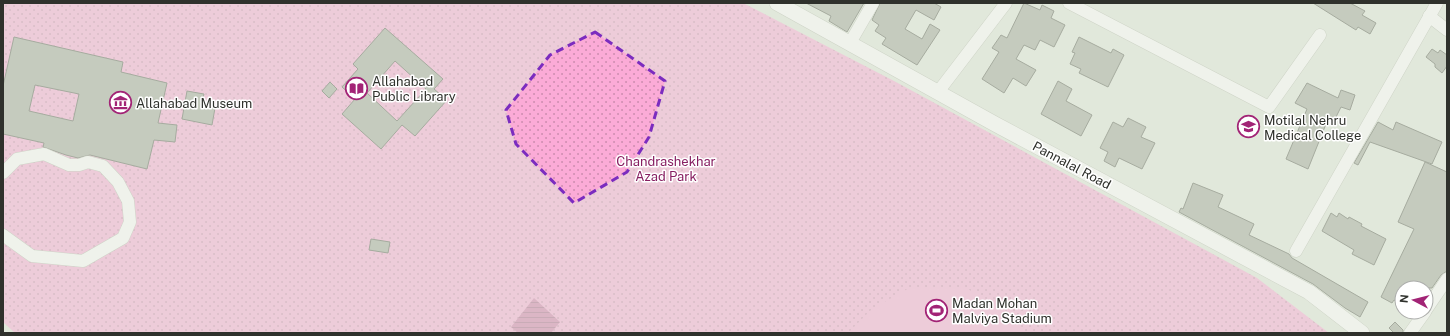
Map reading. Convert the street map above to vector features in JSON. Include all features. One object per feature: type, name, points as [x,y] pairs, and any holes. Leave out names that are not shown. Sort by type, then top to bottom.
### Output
[{"type":"street","name":"Pannalal Road","points":[[777,3],[794,7],[850,43],[938,92],[1309,292],[1362,333]]},
{"type":"street","points":[[850,43],[873,3]]},
{"type":"street","points":[[938,92],[1006,3]]},
{"type":"street","points":[[1069,3],[1269,107],[1320,35]]},
{"type":"street","points":[[1296,251],[1437,3]]},
{"type":"street","points":[[1429,16],[1447,30]]},
{"type":"street","points":[[3,174],[17,160],[44,154],[69,166],[88,162],[103,166],[118,182],[128,201],[130,222],[122,238],[83,261],[32,256],[3,235]]},
{"type":"street","points":[[1434,298],[1447,279]]},
{"type":"street","points":[[1410,333],[1419,320]]},
{"type":"highlighted area","points":[[595,32],[665,81],[649,137],[627,172],[574,203],[516,144],[506,110],[550,55]]},
{"type":"green space","name":"Chandrashekhar Azad Park","points":[[3,3],[743,3],[894,81],[1257,278],[1329,333],[15,333],[3,322]]},
{"type":"green space","name":"Madan Mohan Malviya Stadium","points":[[911,287],[966,288],[1004,310],[1027,333],[848,333],[872,309]]},
{"type":"shaded area","points":[[534,298],[560,322],[551,333],[518,333],[511,327]]},
{"type":"building","points":[[806,3],[864,3],[847,32],[829,21],[831,16]]},
{"type":"building","points":[[880,3],[934,3],[941,7],[934,20],[916,10],[905,29],[922,39],[930,24],[940,30],[917,65],[882,44],[886,38],[875,31],[879,25],[872,20]]},
{"type":"building","points":[[1024,3],[1040,10],[1042,5],[1054,11],[1051,18],[1065,25],[1054,47],[1040,40],[1035,50],[1024,45],[1016,59],[1036,70],[1026,86],[1013,78],[1004,93],[982,79],[999,52],[992,48],[1001,35],[1007,38]]},
{"type":"building","points":[[1313,3],[1350,3],[1365,11],[1362,15],[1376,23],[1370,34],[1358,27],[1356,30]]},
{"type":"building","name":"Allahabad Public Library","points":[[385,28],[443,79],[434,89],[447,100],[415,136],[402,125],[381,149],[342,114],[355,99],[342,87],[358,69],[353,64]],"holes":[[[395,61],[426,89],[397,121],[367,93]]]},
{"type":"building","name":"Allahabad Museum","points":[[14,37],[123,62],[121,72],[167,83],[158,123],[177,125],[175,142],[154,140],[147,169],[90,155],[78,158],[66,155],[43,147],[44,143],[3,134],[3,86]],"holes":[[[35,85],[79,94],[73,121],[29,111]]]},
{"type":"building","points":[[1079,37],[1111,53],[1113,49],[1124,55],[1108,87],[1079,73],[1081,69],[1070,64],[1075,53],[1072,52]]},
{"type":"building","points":[[1432,49],[1438,53],[1440,50],[1447,55],[1447,66],[1442,73],[1435,67],[1435,64],[1426,57]]},
{"type":"building","points":[[1058,81],[1072,89],[1066,101],[1092,115],[1081,136],[1041,114]]},
{"type":"building","points":[[330,82],[337,89],[329,98],[322,91]]},
{"type":"building","points":[[1307,83],[1338,98],[1341,90],[1355,95],[1350,110],[1341,107],[1334,121],[1328,119],[1308,169],[1286,159],[1307,109],[1295,103]]},
{"type":"building","points":[[187,91],[204,94],[201,105],[215,108],[212,125],[182,119]]},
{"type":"building","points":[[1128,118],[1146,127],[1141,137],[1155,143],[1142,169],[1119,158],[1115,167],[1104,161],[1108,152],[1100,148],[1113,122],[1123,127]]},
{"type":"building","points":[[1378,122],[1393,130],[1396,122],[1442,142],[1432,164],[1370,142],[1358,165],[1354,163]]},
{"type":"building","points":[[1425,162],[1447,172],[1447,271],[1441,275],[1434,285],[1434,280],[1394,280],[1394,300],[1392,303],[1381,297],[1414,229],[1398,222]]},
{"type":"building","points":[[1193,183],[1223,195],[1218,207],[1254,224],[1249,235],[1289,254],[1292,258],[1368,302],[1360,317],[1345,308],[1313,284],[1179,212],[1181,208],[1183,209]]},
{"type":"building","points":[[1331,213],[1337,217],[1339,213],[1348,219],[1349,217],[1362,224],[1361,226],[1386,239],[1374,265],[1352,254],[1354,250],[1322,231]]},
{"type":"building","points":[[371,239],[390,242],[388,253],[369,250]]},
{"type":"building","points":[[1395,322],[1403,330],[1403,333],[1394,333],[1389,328]]},
{"type":"place","name":"Allahabad Public Library","points":[[357,88]]},
{"type":"place","name":"Allahabad Museum","points":[[120,103]]},
{"type":"place","name":"Motilal Nehru Medical College","points":[[1248,127]]},
{"type":"place","name":"Madan Mohan Malviya Stadium","points":[[937,310]]}]
